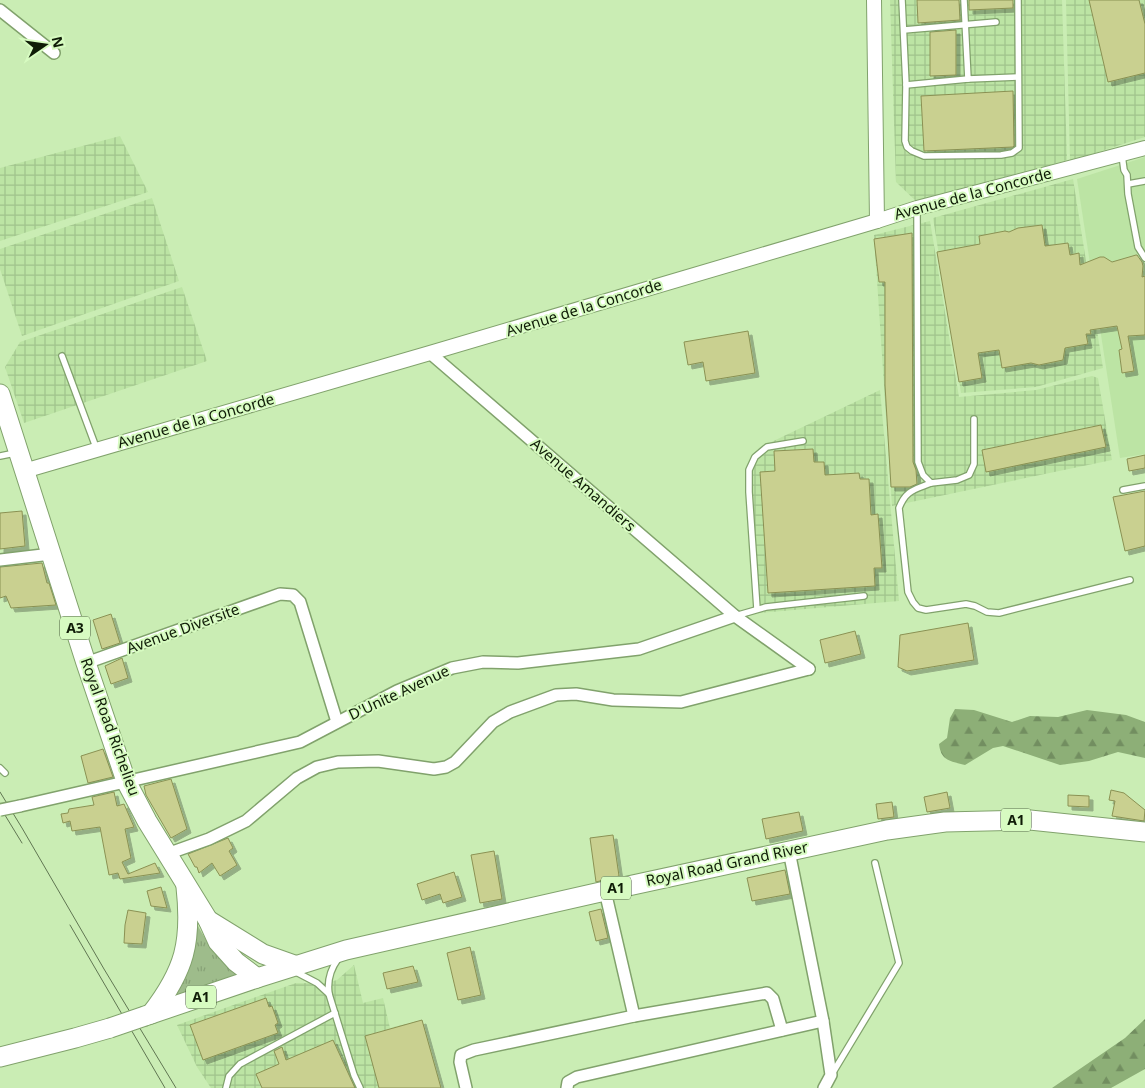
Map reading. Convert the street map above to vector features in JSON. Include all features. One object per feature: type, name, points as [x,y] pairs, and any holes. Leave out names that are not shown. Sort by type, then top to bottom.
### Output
[{"type":"main road","name":"Royal Road Richelieu","points":[[0,394],[9,454],[24,470],[126,781],[146,821],[167,854]]},
{"type":"main road","name":"Royal Road Grand River","points":[[257,978],[346,950],[605,891],[912,826],[968,821],[1030,820],[1145,832]]},
{"type":"main road","name":"A3","points":[[167,854],[208,920],[218,942],[236,962],[257,978]]},
{"type":"main road","name":"A3","points":[[148,1015],[169,989],[184,954],[189,924],[186,884]]},
{"type":"main road","name":"A3","points":[[208,920],[243,943],[290,967]]},
{"type":"main road","name":"A3","points":[[243,943],[254,956],[257,978]]},
{"type":"main road","name":"A1","points":[[0,1057],[110,1028],[257,978]]},
{"type":"street","points":[[874,0],[877,221]]},
{"type":"street","points":[[0,10],[54,53]]},
{"type":"street","name":"Avenue de la Concorde","points":[[24,470],[430,354],[918,208],[1145,148]]},
{"type":"street","name":"Avenue Amandiers","points":[[167,854],[209,839],[246,821],[297,778],[317,767],[338,762],[378,762],[434,769],[446,767],[454,762],[493,722],[510,712],[556,695],[576,694],[613,700],[680,702],[809,669],[736,616],[430,354]]},
{"type":"street","points":[[0,560],[51,554]]},
{"type":"street","name":"Avenue Diversite","points":[[86,662],[280,594],[293,595],[300,602],[337,722]]},
{"type":"street","name":"D'Unite Avenue","points":[[0,810],[300,742],[397,691],[452,668],[483,662],[518,663],[638,649],[736,616]]},
{"type":"street","points":[[789,851],[823,1021],[831,1075],[824,1088]]},
{"type":"street","points":[[605,891],[634,1016]]},
{"type":"street","points":[[466,1088],[460,1062],[461,1055],[474,1050],[634,1016],[767,993],[773,1000],[782,1030]]},
{"type":"street","points":[[567,1088],[568,1082],[577,1077],[823,1021]]},
{"type":"lane","points":[[902,0],[906,85],[905,142],[912,151],[924,156],[1001,155],[1012,153],[1018,148],[1020,144],[1018,0]]},
{"type":"lane","points":[[964,0],[968,79]]},
{"type":"lane","points":[[904,30],[996,22]]},
{"type":"lane","points":[[906,85],[968,79],[1018,77]]},
{"type":"lane","points":[[1122,155],[1138,247],[1145,258]]},
{"type":"lane","points":[[1128,184],[1145,181]]},
{"type":"lane","points":[[918,208],[918,462],[923,475],[931,483]]},
{"type":"lane","points":[[62,356],[97,450]]},
{"type":"lane","points":[[974,419],[974,464],[968,475],[957,480],[931,483],[909,492],[903,498],[899,508],[908,592],[912,602],[918,608],[926,610],[966,604],[987,612],[999,613],[1130,580]]},
{"type":"lane","points":[[757,609],[749,470],[755,458],[767,447],[804,441]]},
{"type":"lane","points":[[1123,490],[1145,486]]},
{"type":"lane","points":[[736,616],[757,609],[864,596]]},
{"type":"lane","points":[[831,1075],[899,963],[875,863]]},
{"type":"lane","points":[[346,950],[330,971],[328,981],[329,994],[354,1075],[360,1088]]},
{"type":"lane","points":[[290,967],[310,979],[329,994]]},
{"type":"lane","points":[[226,1088],[229,1076],[240,1064],[334,1013]]},
{"type":"shaded area","points":[[890,0],[1062,0],[1067,160],[919,204],[896,182]]},
{"type":"shaded area","points":[[1066,0],[1145,0],[1145,137],[1070,161]]},
{"type":"shaded area","points":[[120,136],[148,192],[0,241],[0,168]]},
{"type":"shaded area","points":[[1145,157],[1145,454],[1120,458],[1077,179]]},
{"type":"shaded area","points":[[1073,179],[1103,368],[1036,387],[961,393],[933,218]]},
{"type":"shaded area","points":[[152,198],[179,281],[22,336],[0,269],[0,249]]},
{"type":"shaded area","points":[[930,221],[959,397],[1036,390],[1092,376],[1098,378],[1112,460],[892,506],[874,235]]},
{"type":"shaded area","points":[[182,287],[207,361],[24,423],[5,367],[20,342]]},
{"type":"shaded area","points":[[880,390],[899,601],[759,613],[747,470],[759,448]]},
{"type":"shaded area","points":[[354,965],[363,1003],[383,998],[390,1028],[422,1020],[441,1088],[211,1088],[197,1067],[177,1025],[296,983],[309,983],[315,986],[337,980]]},
{"type":"green space","points":[[955,709],[974,710],[1012,722],[1030,716],[1058,717],[1087,710],[1126,715],[1145,722],[1145,758],[1118,752],[1089,761],[1060,765],[1003,746],[993,748],[965,765],[947,759],[940,750],[939,744],[947,738],[950,718]]},
{"type":"green space","points":[[194,918],[214,950],[226,962],[242,973],[173,997]]},
{"type":"green space","points":[[1145,1019],[1145,1069],[1111,1088],[1052,1088],[1125,1038]]},
{"type":"building","points":[[917,0],[959,0],[960,20],[918,23]]},
{"type":"building","points":[[969,0],[1013,0],[1013,8],[969,10]]},
{"type":"building","points":[[1089,0],[1139,0],[1145,24],[1145,73],[1108,82]]},
{"type":"building","points":[[956,30],[956,75],[930,76],[930,32]]},
{"type":"building","points":[[1013,91],[1013,147],[924,151],[921,96]]},
{"type":"building","points":[[1042,225],[1045,246],[1068,243],[1070,255],[1079,253],[1080,265],[1100,257],[1104,257],[1112,262],[1136,255],[1142,262],[1142,277],[1145,276],[1145,335],[1128,336],[1134,371],[1122,373],[1119,350],[1122,349],[1117,326],[1090,330],[1091,334],[1086,334],[1088,344],[1065,348],[1063,360],[1039,365],[1031,363],[1002,368],[999,350],[978,353],[982,378],[959,382],[937,252],[980,244],[979,236]]},
{"type":"building","points":[[912,233],[913,462],[916,470],[917,484],[910,487],[891,487],[885,385],[885,282],[879,282],[874,239]]},
{"type":"building","points":[[748,331],[755,373],[706,381],[703,362],[688,365],[684,342]]},
{"type":"building","points":[[1101,425],[1106,447],[986,472],[982,450]]},
{"type":"building","points":[[813,449],[814,462],[824,462],[825,475],[859,473],[860,479],[869,479],[871,515],[878,514],[882,568],[874,568],[875,586],[768,593],[760,472],[775,471],[774,451]]},
{"type":"building","points":[[1145,455],[1145,468],[1129,471],[1127,459]]},
{"type":"building","points":[[1145,491],[1145,546],[1125,551],[1113,497]]},
{"type":"building","points":[[22,511],[25,546],[0,549],[0,513]]},
{"type":"building","points":[[42,563],[47,583],[49,583],[56,605],[11,608],[6,596],[0,598],[0,567]]},
{"type":"building","points":[[111,614],[120,643],[102,649],[93,620]]},
{"type":"building","points":[[968,623],[974,660],[907,671],[898,667],[900,635]]},
{"type":"building","points":[[855,631],[861,654],[825,663],[820,640]]},
{"type":"building","points":[[122,658],[128,678],[111,684],[105,666]]},
{"type":"building","points":[[103,749],[113,777],[88,783],[81,756]]},
{"type":"building","points":[[171,779],[187,829],[171,838],[146,795],[144,786]]},
{"type":"building","points":[[1111,790],[1124,793],[1145,810],[1144,821],[1112,816],[1115,801],[1109,800]]},
{"type":"building","points":[[114,792],[117,806],[124,804],[134,827],[125,829],[131,858],[122,862],[128,874],[155,863],[160,873],[120,879],[118,873],[109,875],[100,827],[72,831],[70,821],[63,823],[61,814],[68,813],[69,809],[94,805],[92,797]]},
{"type":"building","points":[[947,792],[950,808],[927,812],[924,797]]},
{"type":"building","points":[[1068,795],[1089,796],[1089,807],[1068,806]]},
{"type":"building","points":[[892,802],[894,817],[878,819],[876,804]]},
{"type":"building","points":[[799,812],[803,831],[766,839],[762,819]]},
{"type":"building","points":[[613,835],[619,876],[596,882],[590,838]]},
{"type":"building","points":[[228,838],[233,848],[229,851],[237,865],[220,876],[212,863],[199,873],[188,854]]},
{"type":"building","points":[[494,851],[502,899],[480,903],[471,855]]},
{"type":"building","points":[[785,870],[790,894],[752,901],[747,878]]},
{"type":"building","points":[[454,872],[462,897],[443,903],[440,894],[422,900],[417,884]]},
{"type":"building","points":[[161,887],[167,908],[151,906],[147,891]]},
{"type":"building","points":[[601,909],[608,938],[596,941],[589,912]]},
{"type":"building","points":[[128,910],[146,913],[142,944],[124,943]]},
{"type":"building","points":[[470,947],[481,995],[458,1000],[447,953]]},
{"type":"building","points":[[413,966],[418,982],[387,989],[383,973]]},
{"type":"building","points":[[266,998],[269,1007],[272,1006],[278,1023],[275,1025],[278,1033],[203,1060],[190,1025]]},
{"type":"building","points":[[422,1020],[441,1088],[379,1088],[365,1036]]},
{"type":"building","points":[[333,1040],[355,1088],[262,1088],[256,1074],[279,1064],[274,1051],[282,1047],[286,1060]]},
{"type":"tram line","points":[[0,792],[176,1088]]},
{"type":"tram line","points":[[0,807],[22,843]]},
{"type":"tram line","points":[[70,925],[165,1088]]}]
